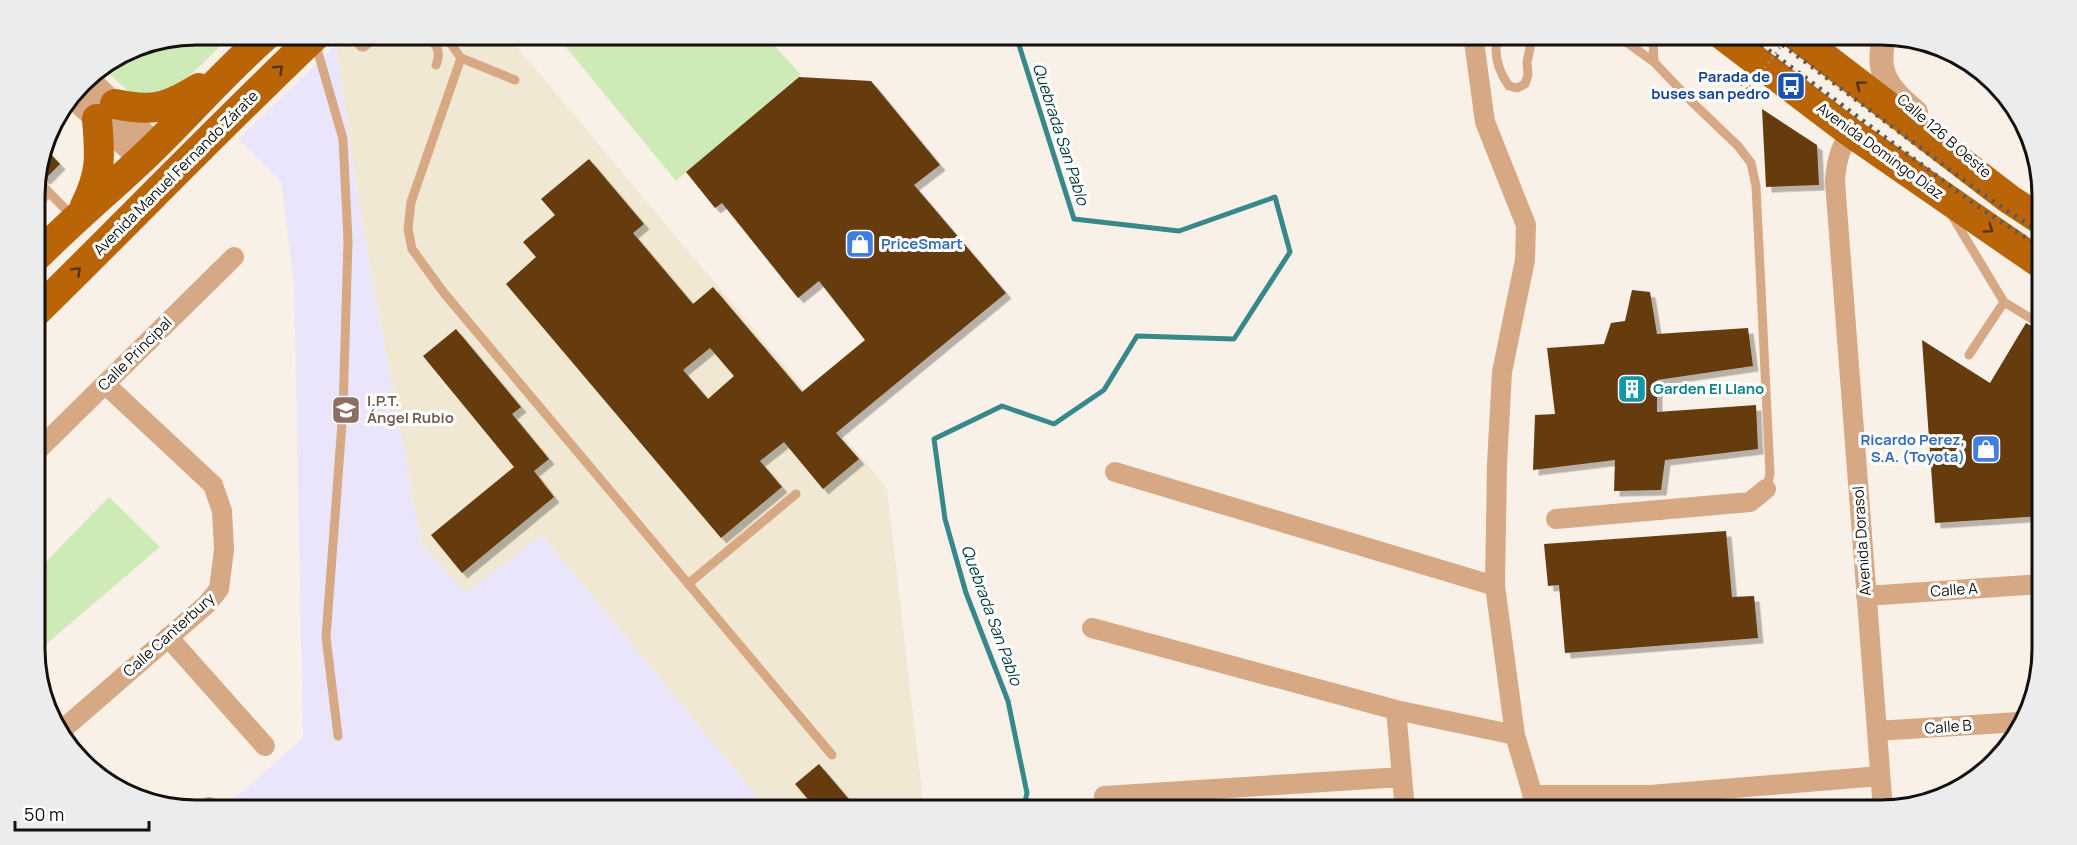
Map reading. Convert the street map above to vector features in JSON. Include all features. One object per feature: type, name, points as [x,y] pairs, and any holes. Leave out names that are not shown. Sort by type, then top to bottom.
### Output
[{"type":"main road","points":[[45,247],[147,154],[255,45]]},
{"type":"main road","name":"Avenida Manuel Fernando Zárate","points":[[45,303],[136,214],[210,136],[305,45]]},
{"type":"main road","name":"Avenida Domingo Díaz","points":[[1735,45],[1850,132],[2032,258]]},
{"type":"main road","points":[[1806,45],[2032,214]]},
{"type":"main road","points":[[78,216],[92,191],[98,173],[106,112],[170,105],[201,87],[236,62]]},
{"type":"main road","points":[[147,154],[180,148],[210,136]]},
{"type":"main road","points":[[136,214],[146,191],[150,165],[147,154]]},
{"type":"street","points":[[1480,45],[1486,55],[1485,122],[1526,225],[1525,260],[1502,372],[1497,464],[1495,586],[1515,735],[1534,800]]},
{"type":"street","name":"Calle 126 B Oeste","points":[[1882,45],[1881,64],[1884,77],[1892,91],[1981,165],[2009,199]]},
{"type":"street","points":[[87,91],[106,112],[130,149],[147,154]]},
{"type":"street","name":"Avenida Dorasol","points":[[1850,132],[1841,147],[1836,163],[1835,182],[1882,800]]},
{"type":"street","name":"Calle Principal","points":[[45,443],[234,257]]},
{"type":"street","name":"Calle Canterbury","points":[[66,726],[207,604],[219,589],[224,550],[222,511],[213,485],[105,384]]},
{"type":"street","points":[[1115,472],[1495,586]]},
{"type":"street","points":[[1556,519],[1750,502],[1766,489]]},
{"type":"street","name":"Calle A","points":[[1866,596],[2032,585]]},
{"type":"street","points":[[1092,628],[1396,710],[1515,735]]},
{"type":"street","points":[[168,637],[265,746]]},
{"type":"street","points":[[1396,710],[1404,800]]},
{"type":"street","name":"Calle B","points":[[1877,731],[2013,722]]},
{"type":"street","points":[[1568,800],[1880,776]]},
{"type":"street","points":[[1104,796],[1401,777]]},
{"type":"lane","points":[[317,45],[343,139],[348,241],[343,410],[326,637],[338,736]]},
{"type":"lane","points":[[436,45],[440,56],[436,65]]},
{"type":"lane","points":[[452,45],[461,58],[515,80]]},
{"type":"lane","points":[[1492,45],[1486,55],[1509,86],[1517,88],[1525,84],[1528,75],[1527,62],[1531,45]]},
{"type":"lane","points":[[1630,45],[1654,62],[1738,146],[1751,163],[1756,186],[1770,474],[1766,489]]},
{"type":"lane","points":[[1653,45],[1654,62]]},
{"type":"lane","points":[[461,58],[411,202],[408,229],[412,249],[444,293],[832,755]]},
{"type":"lane","points":[[45,188],[78,216]]},
{"type":"lane","points":[[45,196],[49,192]]},
{"type":"lane","points":[[1939,194],[2004,302],[2032,319]]},
{"type":"lane","points":[[1969,356],[2004,302]]},
{"type":"lane","points":[[688,584],[796,494]]},
{"type":"path","points":[[1750,87],[1783,45]]},
{"type":"path","points":[[1738,77],[1736,80],[1758,97]]},
{"type":"shaded area","points":[[336,45],[515,45],[887,488],[923,800],[760,800],[542,535],[466,594],[421,543],[361,216]]},
{"type":"shaded area","name":"I.P.T. Ángel Rubio","points":[[336,45],[361,216],[421,543],[466,593],[542,535],[760,800],[232,800],[303,738],[294,285],[281,182],[238,139]]},
{"type":"green space","points":[[222,45],[180,85],[157,92],[132,95],[108,73],[120,65],[157,50],[176,46]]},
{"type":"green space","points":[[564,45],[774,45],[801,75],[676,181]]},
{"type":"green space","points":[[109,497],[160,547],[45,645],[45,563]]},
{"type":"building","points":[[799,77],[871,81],[940,165],[914,185],[1006,293],[836,433],[859,459],[823,489],[784,442],[760,461],[782,487],[721,538],[506,284],[536,257],[523,242],[555,215],[541,199],[589,159],[644,224],[633,233],[693,304],[713,287],[802,392],[865,340],[819,281],[798,298],[722,203],[715,208],[686,172]],"holes":[[[710,348],[734,376],[708,399],[683,370]]]},
{"type":"building","points":[[1762,109],[1817,145],[1819,185],[1766,187]]},
{"type":"building","points":[[51,154],[60,164],[46,178]]},
{"type":"building","name":"Garden El Llano","points":[[1632,290],[1650,292],[1657,334],[1748,328],[1753,366],[1657,380],[1657,412],[1756,405],[1758,449],[1665,460],[1661,490],[1614,491],[1615,460],[1533,470],[1535,415],[1555,414],[1547,348],[1604,344],[1611,323],[1625,321]]},
{"type":"building","name":"Ricardo Perez, S.A. (Toyota)","points":[[2026,323],[2032,326],[2032,517],[1935,523],[1922,340],[1990,383]]},
{"type":"building","points":[[456,329],[521,407],[512,414],[549,459],[534,471],[554,497],[462,573],[431,535],[514,467],[423,356]]},
{"type":"building","points":[[1726,531],[1732,597],[1754,596],[1758,638],[1565,653],[1559,585],[1548,586],[1544,544]]},
{"type":"building","points":[[819,764],[850,800],[809,800],[795,784]]},
{"type":"waterway","name":"Quebrada San Pablo","points":[[1019,45],[1074,219],[1179,231],[1275,197],[1290,252],[1234,339],[1137,336],[1104,390],[1054,424],[1002,406],[934,439],[945,519],[966,593],[1008,701],[1027,793],[1025,800]]},
{"type":"railway","points":[[1762,45],[1977,206],[2032,242]]},
{"type":"railway","points":[[1783,45],[1981,193],[2032,227]]},
{"type":"place","name":"Parada de buses san pedro","points":[[1791,86]]},
{"type":"place","name":"PriceSmart","points":[[860,244]]},
{"type":"place","name":"Garden El Llano","points":[[1632,389]]},
{"type":"place","name":"I.P.T. Ángel Rubio","points":[[346,410]]},
{"type":"place","name":"Ricardo Perez, S.A. (Toyota)","points":[[1986,449]]}]
